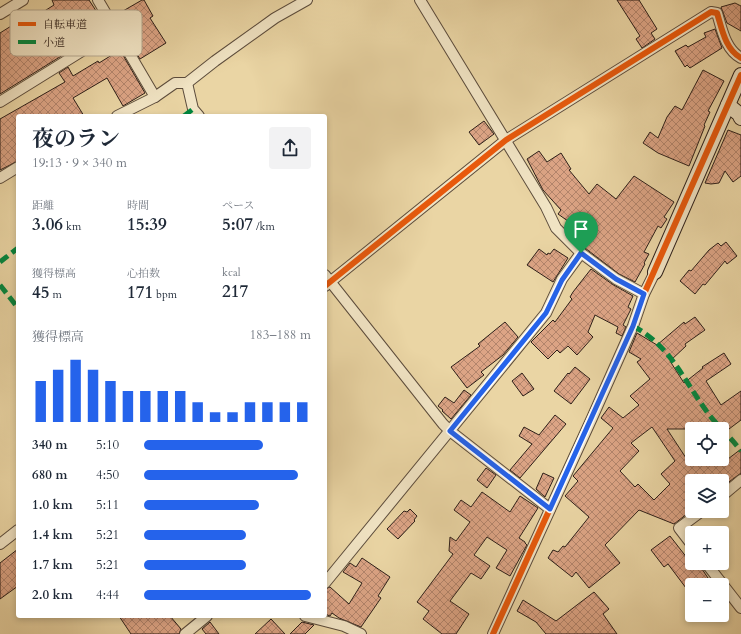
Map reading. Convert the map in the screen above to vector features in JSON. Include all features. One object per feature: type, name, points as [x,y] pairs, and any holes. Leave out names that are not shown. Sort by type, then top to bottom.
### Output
[{"type":"street","points":[[0,14],[23,0]]},
{"type":"street","points":[[98,0],[104,10]]},
{"type":"street","points":[[121,114],[155,97],[175,84],[187,84],[215,61],[275,18],[307,0]]},
{"type":"street","points":[[420,0],[506,140],[556,228],[581,253],[616,279],[644,294]]},
{"type":"street","points":[[550,509],[450,431],[327,281],[506,140],[711,12],[717,13],[729,47],[741,58]]},
{"type":"street","points":[[0,102],[74,56]]},
{"type":"street","points":[[131,56],[155,97]]},
{"type":"street","points":[[492,634],[633,326],[644,294],[741,75]]},
{"type":"street","points":[[187,84],[193,109],[197,114]]},
{"type":"street","points":[[728,104],[739,114],[741,118]]},
{"type":"street","points":[[0,178],[16,168]]},
{"type":"street","points":[[327,581],[546,313],[562,280],[581,253]]},
{"type":"street","points":[[729,490],[741,480]]},
{"type":"street","points":[[685,536],[679,528],[693,518]]},
{"type":"street","points":[[0,544],[16,532]]},
{"type":"street","points":[[711,570],[741,608]]},
{"type":"street","points":[[185,634],[205,618]]},
{"type":"street","points":[[313,618],[344,626],[360,634]]},
{"type":"building","points":[[52,0],[89,0],[96,10],[46,10],[54,5]]},
{"type":"building","points":[[144,0],[153,16],[150,18],[166,43],[140,59],[138,56],[142,56],[142,10],[125,10]]},
{"type":"building","points":[[617,0],[639,0],[657,29],[651,33],[655,39],[642,48],[636,39],[640,36]]},
{"type":"building","points":[[735,3],[741,6],[741,31],[727,23],[721,7]]},
{"type":"building","points":[[10,27],[10,56],[61,56],[0,94],[0,33]]},
{"type":"building","points":[[715,29],[722,48],[690,68],[687,65],[685,67],[675,51],[686,45],[688,47],[706,37],[704,33]]},
{"type":"building","points":[[110,56],[123,56],[145,93],[123,106],[107,78],[73,98],[83,114],[16,114],[16,162],[0,170],[0,119],[65,82],[59,73],[68,67],[73,76],[98,61],[99,63]]},
{"type":"building","points":[[703,70],[724,81],[708,111],[710,112],[689,166],[658,153],[643,143],[650,132],[658,138],[667,117],[675,106],[682,110]]},
{"type":"building","points":[[484,121],[494,134],[479,145],[469,132]]},
{"type":"building","points":[[728,130],[741,135],[741,176],[733,182],[725,171],[719,183],[705,183]]},
{"type":"building","points":[[539,151],[547,162],[561,153],[571,169],[569,170],[589,194],[597,184],[616,199],[634,176],[674,202],[664,217],[667,219],[661,228],[658,226],[644,252],[649,254],[635,282],[619,274],[585,248],[581,244],[589,236],[558,214],[561,210],[543,190],[527,159]]},
{"type":"building","points":[[726,242],[737,256],[727,264],[725,261],[705,285],[703,284],[695,294],[680,281],[689,270],[691,271],[709,250],[718,243],[721,246]]},
{"type":"building","points":[[539,249],[547,255],[554,249],[568,258],[553,282],[527,265]]},
{"type":"building","points":[[591,269],[612,284],[633,296],[628,307],[631,309],[623,325],[626,327],[622,336],[616,333],[618,327],[595,315],[588,332],[593,337],[577,355],[568,346],[560,353],[557,350],[548,359],[531,342],[553,320],[555,322],[572,299],[570,297],[573,292]]},
{"type":"building","points":[[695,317],[705,330],[685,344],[686,346],[670,361],[684,383],[703,368],[702,367],[724,353],[731,364],[706,381],[721,405],[741,391],[741,420],[729,429],[729,422],[685,422],[685,429],[667,429],[685,456],[685,466],[729,466],[729,458],[741,449],[741,473],[729,482],[729,474],[685,474],[685,515],[674,524],[639,510],[605,545],[620,563],[589,588],[576,572],[572,577],[548,558],[553,550],[558,552],[563,546],[565,547],[589,517],[565,496],[578,481],[573,476],[613,428],[601,418],[609,407],[623,418],[639,405],[630,396],[650,379],[637,362],[641,359],[629,352],[637,333],[657,345],[684,322],[685,324]],"holes":[[[652,427],[675,461],[661,474],[670,484],[654,500],[638,484],[635,487],[620,471],[639,451],[631,443]]]},
{"type":"building","points":[[505,322],[518,337],[503,355],[481,372],[484,375],[467,388],[451,367],[480,346],[478,344]]},
{"type":"building","points":[[575,367],[590,379],[571,404],[554,391],[568,373],[569,374]]},
{"type":"building","points":[[522,373],[534,389],[523,396],[512,381]]},
{"type":"building","points":[[464,390],[471,395],[451,419],[438,406],[445,397],[454,403]]},
{"type":"building","points":[[555,415],[566,424],[520,478],[510,470],[532,444],[519,436],[524,427],[539,435]]},
{"type":"building","points":[[486,468],[496,475],[487,488],[477,480]]},
{"type":"building","points":[[543,473],[554,478],[545,497],[536,489]]},
{"type":"building","points":[[482,492],[510,512],[520,496],[538,508],[519,538],[527,545],[510,576],[496,568],[507,550],[487,537],[474,555],[490,566],[481,579],[471,573],[450,601],[469,614],[456,634],[442,634],[423,619],[429,611],[417,602],[453,554],[449,551],[450,537],[456,541],[470,522],[454,510],[461,500],[471,507]]},
{"type":"building","points":[[410,509],[417,516],[414,520],[415,521],[398,539],[387,529],[404,511],[407,512]]},
{"type":"building","points":[[670,536],[685,555],[685,570],[703,570],[708,578],[685,578],[685,587],[668,564],[664,567],[651,550]]},
{"type":"building","points":[[16,551],[16,587],[0,599],[0,563]]},
{"type":"building","points":[[362,558],[390,577],[378,596],[381,598],[361,627],[339,618],[332,613],[330,616],[327,615],[327,588],[330,587],[349,604],[362,583],[343,572],[350,563],[356,567]]},
{"type":"building","points":[[594,592],[609,609],[603,614],[617,634],[546,634],[536,622],[517,611],[523,600],[556,621]]},
{"type":"building","points":[[120,618],[172,618],[181,629],[179,634],[131,634]]},
{"type":"building","points":[[271,619],[285,634],[255,634]]},
{"type":"building","points":[[210,622],[219,634],[206,634],[202,629]]},
{"type":"building","points":[[302,622],[314,625],[305,634],[290,634]]},
{"type":"marked path","points":[[187,114],[193,109]]},
{"type":"marked path","points":[[0,262],[16,250]]},
{"type":"marked path","points":[[0,285],[16,305]]},
{"type":"marked path","points":[[633,326],[646,334],[666,353],[709,414],[741,451]]},
{"type":"cycle path","points":[[327,284],[506,140],[711,12],[717,13],[728,44],[731,49],[741,58]]},
{"type":"cycle path","points":[[493,634],[633,326],[644,294],[741,75]]},
{"type":"route","points":[[581,253],[616,279],[644,294],[633,326],[550,509],[450,431],[546,313],[562,280],[581,253]]}]
